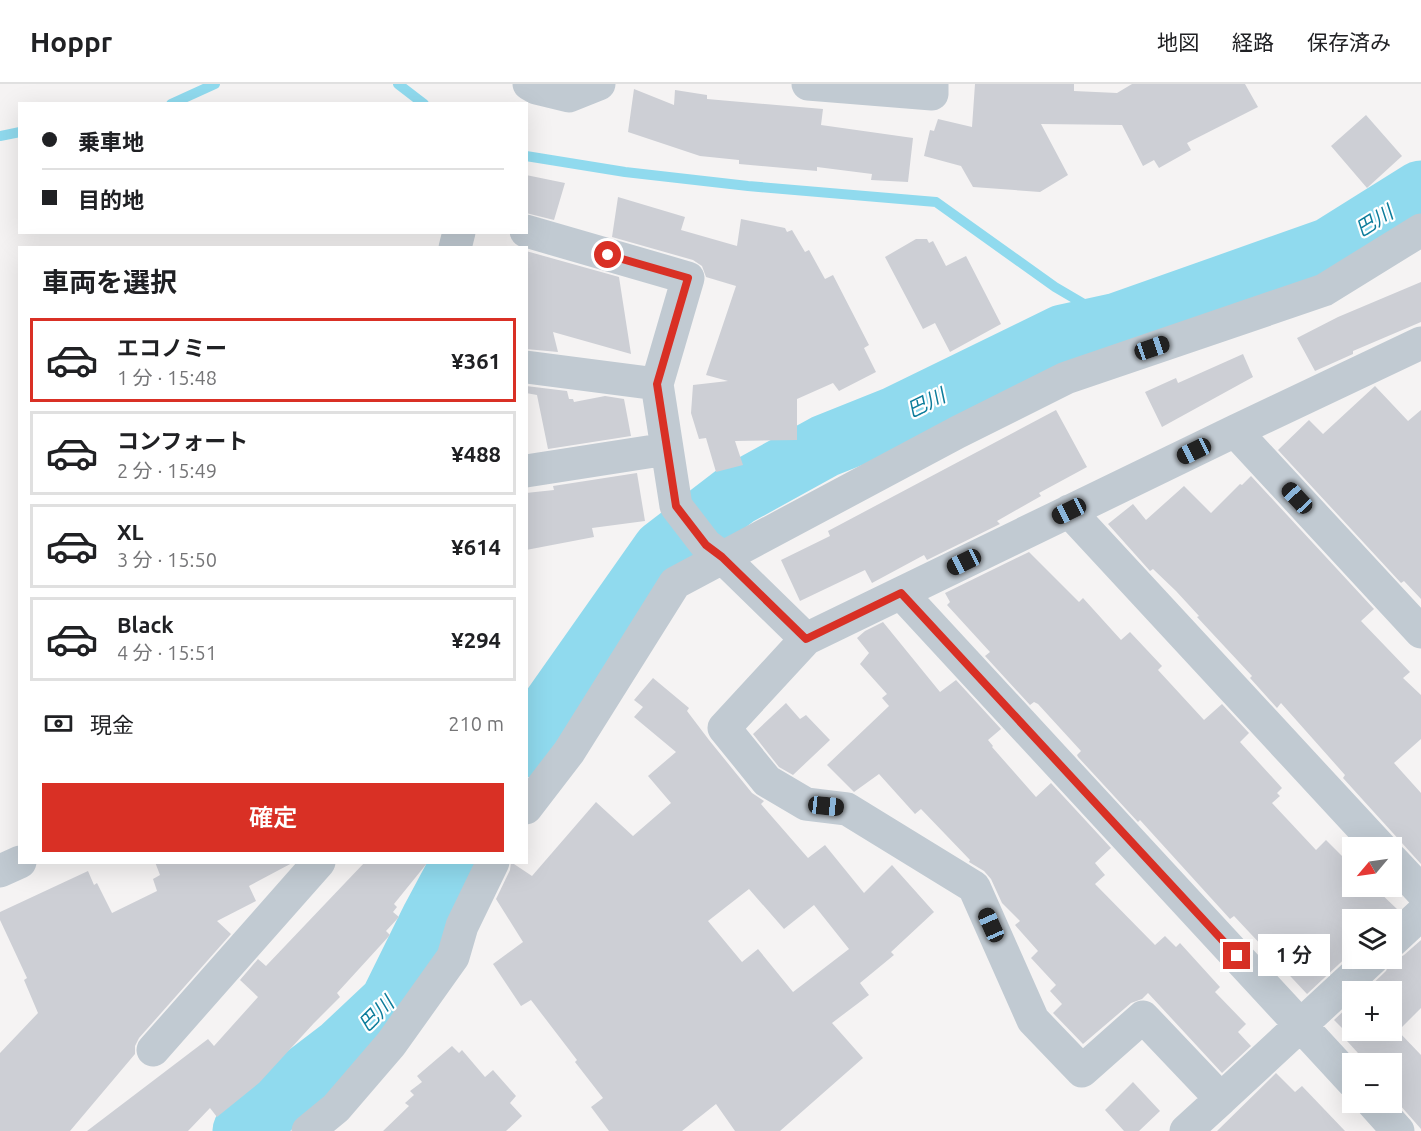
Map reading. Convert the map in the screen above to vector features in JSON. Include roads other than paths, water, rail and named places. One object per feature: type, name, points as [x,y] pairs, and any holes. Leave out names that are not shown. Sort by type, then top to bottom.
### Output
[{"type":"street","points":[[529,84],[536,88],[569,96],[599,84]]},
{"type":"street","points":[[808,84],[932,94],[932,84]]},
{"type":"street","points":[[528,805],[569,752],[675,584],[714,551],[1066,378],[1324,290],[1421,230]]},
{"type":"street","points":[[528,232],[688,278],[657,384],[676,506],[714,551],[806,639]]},
{"type":"street","points":[[1221,1099],[1143,1017],[1082,1071],[1033,1020],[974,887],[847,809],[806,804],[767,781],[724,728],[806,639],[1235,431],[1415,354]]},
{"type":"street","points":[[528,367],[657,384]]},
{"type":"street","points":[[1235,431],[1421,632]]},
{"type":"street","points":[[528,471],[667,449]]},
{"type":"street","points":[[1069,511],[1371,837]]},
{"type":"street","points":[[901,593],[1342,1070]]},
{"type":"street","points":[[0,871],[18,863]]},
{"type":"street","points":[[153,1050],[317,864]]},
{"type":"street","points":[[308,1131],[336,1108],[391,1044],[453,957],[462,926],[492,864]]},
{"type":"street","points":[[1402,871],[1421,891]]},
{"type":"street","points":[[1402,932],[1421,914]]},
{"type":"street","points":[[1186,1131],[1361,969]]},
{"type":"street","points":[[1382,1113],[1398,1131]]},
{"type":"waterway","points":[[175,102],[215,84]]},
{"type":"waterway","points":[[398,84],[421,102]]},
{"type":"waterway","points":[[0,136],[18,132]]},
{"type":"waterway","points":[[528,156],[625,172],[748,186],[936,202],[1055,287],[1118,324]]},
{"type":"waterway","name":"巴川","points":[[528,743],[663,551],[736,495],[825,446],[895,418],[1063,336],[1118,324],[1330,249],[1421,192]]},
{"type":"waterway","name":"巴川","points":[[244,1131],[287,1091],[342,1049],[391,1003],[462,864]]}]
